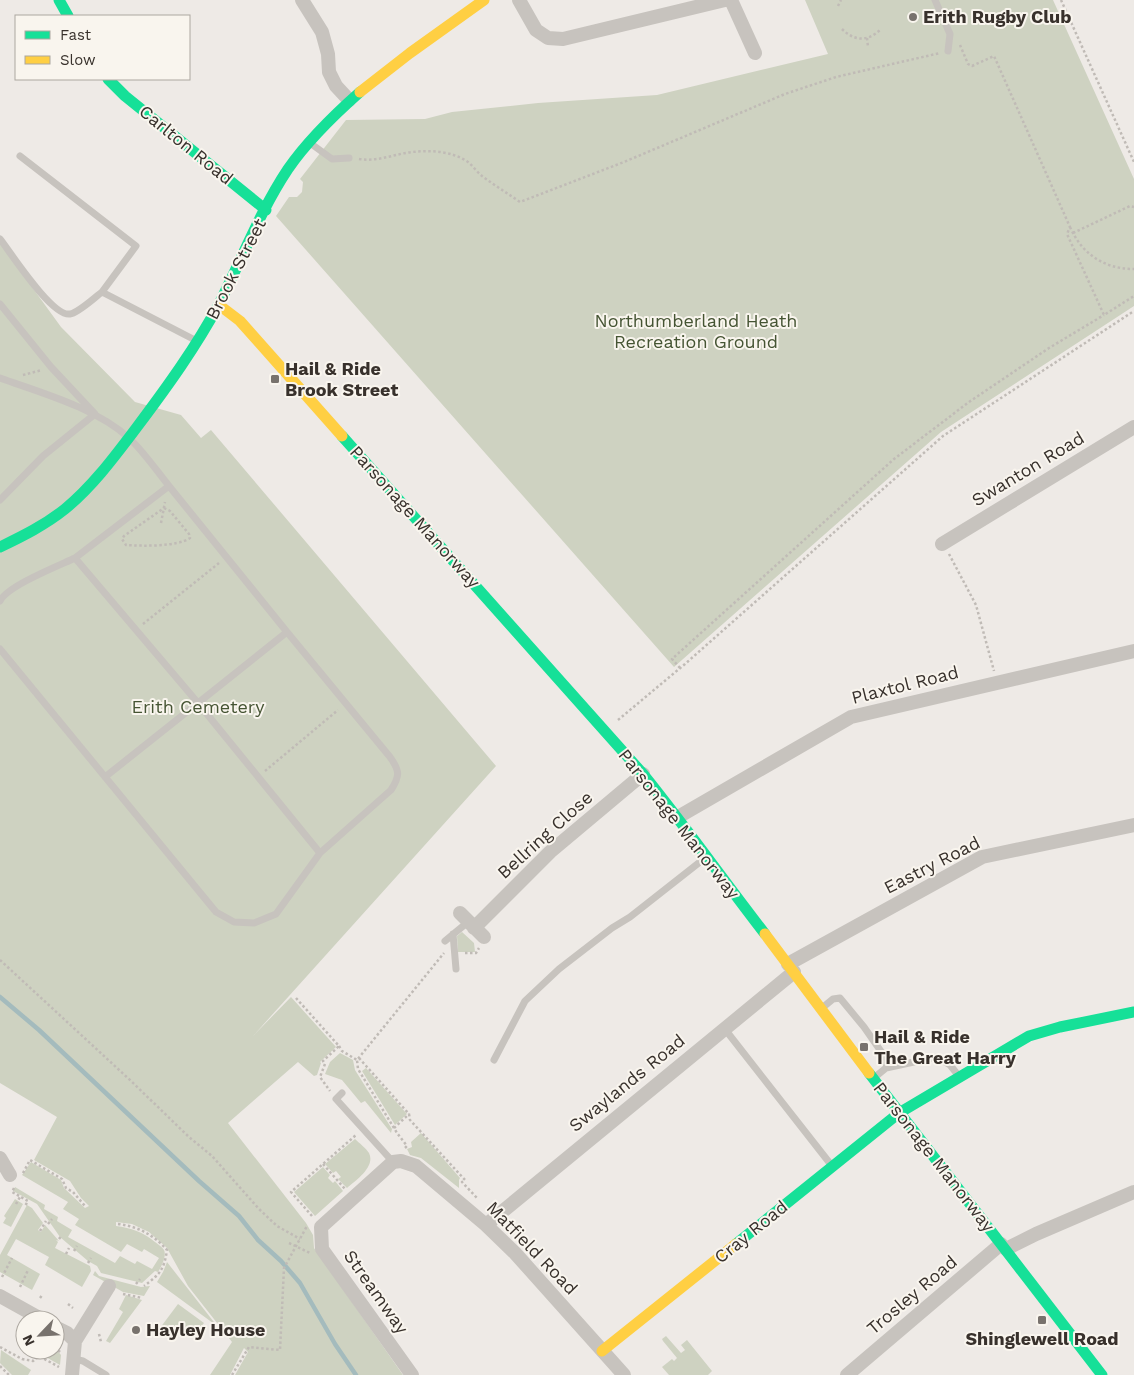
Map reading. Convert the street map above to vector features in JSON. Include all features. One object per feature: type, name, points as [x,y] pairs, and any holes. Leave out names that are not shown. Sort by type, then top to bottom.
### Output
[{"type":"street","points":[[59,0],[67,15]]},
{"type":"street","points":[[302,0],[322,32],[332,79],[349,100]]},
{"type":"street","name":"Brook Street","points":[[0,547],[53,518],[80,496],[129,438],[168,386],[197,342],[219,304],[272,197],[309,142],[349,100],[484,0]]},
{"type":"street","points":[[519,0],[536,30],[548,38],[563,39],[725,0]]},
{"type":"street","points":[[731,0],[755,53]]},
{"type":"street","name":"Carlton Road","points":[[109,80],[125,96],[266,210]]},
{"type":"street","name":"Parsonage Manorway","points":[[219,304],[240,321],[643,774],[678,817],[872,1078],[1004,1246],[1102,1375]]},
{"type":"street","name":"Swanton Road","points":[[942,544],[1134,427]]},
{"type":"street","name":"Plaxtol Road","points":[[678,817],[851,717],[1134,651]]},
{"type":"street","name":"Bellring Close","points":[[471,925],[550,852],[643,774]]},
{"type":"street","name":"Eastry Road","points":[[791,968],[982,857],[1134,825]]},
{"type":"street","name":"Swaylands Road","points":[[486,1225],[724,1028],[791,968]]},
{"type":"street","name":"Cray Road","points":[[602,1351],[899,1113],[1029,1036],[1060,1027],[1134,1012]]},
{"type":"street","points":[[0,1158],[10,1175]]},
{"type":"street","points":[[321,1227],[397,1162]]},
{"type":"street","name":"Matfield Road","points":[[397,1162],[416,1166],[486,1225],[514,1252],[624,1375]]},
{"type":"street","points":[[1004,1246],[1134,1192]]},
{"type":"street","name":"Streamway","points":[[321,1227],[322,1249],[412,1375]]},
{"type":"street","name":"Trosley Road","points":[[847,1375],[1004,1246]]},
{"type":"street","points":[[67,1372],[74,1359],[75,1341],[109,1286]]},
{"type":"street","points":[[0,1296],[25,1310]]},
{"type":"street","points":[[65,1332],[75,1341]]},
{"type":"lane","points":[[935,0],[950,34],[948,50]]},
{"type":"lane","points":[[309,142],[332,159],[349,158]]},
{"type":"lane","points":[[0,239],[38,290],[58,311],[64,314],[70,314],[102,292],[136,246],[20,156]]},
{"type":"lane","points":[[102,292],[197,342]]},
{"type":"lane","points":[[0,304],[51,367],[95,414],[129,438],[152,463],[398,768],[398,780],[391,790],[320,853],[276,914],[254,923],[234,922],[216,912],[0,649]]},
{"type":"lane","points":[[3,379],[95,414]]},
{"type":"lane","points":[[0,500],[43,456],[95,414]]},
{"type":"lane","points":[[0,601],[2,597],[20,584],[75,558],[169,486]]},
{"type":"lane","points":[[75,558],[198,702],[320,853]]},
{"type":"lane","points":[[106,777],[287,632]]},
{"type":"lane","points":[[494,1060],[525,1001],[567,963],[612,928],[630,917],[706,857]]},
{"type":"lane","points":[[445,941],[453,934],[471,925]]},
{"type":"lane","points":[[453,934],[456,968]]},
{"type":"lane","points":[[820,1009],[833,999],[840,998],[864,1027],[886,1060],[886,1068]]},
{"type":"lane","points":[[724,1028],[832,1166]]},
{"type":"lane","points":[[872,1078],[886,1068],[937,1057],[950,1065],[960,1078]]},
{"type":"lane","points":[[342,1093],[336,1099],[397,1162]]},
{"type":"lane","points":[[74,1359],[82,1361],[106,1375]]},
{"type":"path","points":[[838,6],[841,0]]},
{"type":"path","points":[[1061,0],[1134,162]]},
{"type":"path","points":[[842,29],[848,35],[856,38],[874,36],[880,30]]},
{"type":"path","points":[[948,30],[955,32],[968,64],[972,66],[994,56],[1072,233],[1085,251],[1100,261],[1116,268],[1134,270]]},
{"type":"path","points":[[867,38],[868,47]]},
{"type":"path","points":[[349,158],[367,160],[409,152],[430,151],[451,154],[467,162],[481,175],[520,202],[624,162],[785,94],[836,77],[961,47]]},
{"type":"path","points":[[1072,233],[1130,206],[1134,207]]},
{"type":"path","points":[[1070,227],[1067,234],[1104,315]]},
{"type":"path","points":[[680,668],[672,659],[894,458],[1025,364],[1134,296]]},
{"type":"path","points":[[605,730],[680,668],[943,436],[1134,311]]},
{"type":"path","points":[[3,379],[51,367]]},
{"type":"path","points":[[161,523],[169,486]]},
{"type":"path","points":[[164,508],[170,511],[189,534],[190,538],[180,542],[141,546],[123,543],[122,539],[124,536],[164,508]]},
{"type":"path","points":[[942,544],[955,563],[976,605],[997,683]]},
{"type":"path","points":[[136,630],[227,557]]},
{"type":"path","points":[[258,776],[346,703]]},
{"type":"path","points":[[443,954],[476,953],[471,925]]},
{"type":"path","points":[[397,1162],[399,1153],[407,1146],[358,1069],[358,1059],[443,954],[445,941]]},
{"type":"path","points":[[0,960],[189,1137],[212,1156],[277,1226],[300,1239]]},
{"type":"path","points":[[296,998],[342,1051],[358,1059],[409,1114],[410,1120],[464,1180],[462,1182],[478,1199]]},
{"type":"path","points":[[336,1099],[320,1076],[325,1064],[323,1060],[339,1046]]},
{"type":"path","points":[[394,1128],[409,1114]]},
{"type":"path","points":[[321,1227],[290,1192],[363,1129]]},
{"type":"path","points":[[30,1160],[62,1179],[66,1188],[86,1206]]},
{"type":"path","points":[[323,1164],[353,1198]]},
{"type":"path","points":[[16,1204],[20,1197]]},
{"type":"path","points":[[40,1231],[52,1219]]},
{"type":"path","points":[[118,1224],[134,1227],[148,1233],[167,1250],[165,1266],[144,1286]]},
{"type":"path","points":[[232,1375],[249,1347],[280,1350],[284,1268],[308,1226],[321,1227]]},
{"type":"path","points":[[59,1240],[62,1235]]},
{"type":"path","points":[[290,1243],[296,1247]]},
{"type":"path","points":[[74,1252],[77,1246]]},
{"type":"path","points":[[66,1254],[69,1248]]},
{"type":"path","points":[[2,1277],[12,1258]]},
{"type":"path","points":[[88,1263],[91,1258]]},
{"type":"path","points":[[20,1287],[28,1270]]},
{"type":"path","points":[[136,1284],[140,1279]]},
{"type":"path","points":[[40,1298],[43,1294]]},
{"type":"path","points":[[123,1294],[142,1298]]},
{"type":"path","points":[[68,1304],[72,1308],[70,1313]]},
{"type":"path","points":[[99,1334],[101,1342]]},
{"type":"path","points":[[0,1347],[22,1359],[33,1361],[39,1356],[67,1372]]},
{"type":"path","points":[[0,1366],[9,1375]]},
{"type":"green space","name":"Northumberland Heath Recreation Ground","points":[[805,0],[1053,0],[1134,179],[1134,306],[941,432],[674,667],[276,216],[289,197],[297,197],[302,192],[303,182],[300,179],[346,120],[425,119],[452,112],[538,103],[657,95],[828,54]]},
{"type":"green space","name":"Erith Cemetery","points":[[0,243],[61,327],[135,402],[181,415],[201,438],[211,430],[496,766],[253,1036],[291,997],[336,1047],[320,1062],[317,1075],[314,1076],[298,1062],[228,1123],[306,1223],[313,1235],[314,1248],[403,1375],[235,1375],[248,1352],[244,1348],[230,1375],[210,1375],[232,1342],[188,1286],[167,1248],[149,1232],[132,1224],[116,1222],[116,1226],[137,1231],[157,1244],[165,1252],[164,1258],[158,1272],[155,1271],[142,1283],[101,1273],[97,1266],[88,1261],[60,1237],[37,1204],[13,1191],[15,1187],[45,1205],[44,1209],[58,1217],[57,1221],[72,1230],[68,1237],[115,1263],[120,1256],[135,1264],[137,1261],[152,1269],[159,1258],[144,1249],[142,1252],[127,1244],[121,1252],[75,1225],[79,1219],[63,1209],[68,1202],[22,1175],[31,1162],[61,1180],[64,1188],[85,1208],[89,1206],[81,1198],[70,1181],[34,1160],[57,1117],[0,1083]]},
{"type":"green space","points":[[462,932],[474,943],[475,952],[458,952],[457,936]]},
{"type":"green space","points":[[340,1053],[353,1060],[355,1070],[392,1129],[391,1133],[365,1101],[361,1103],[342,1080],[325,1074],[330,1062]]},
{"type":"green space","points":[[366,1068],[407,1114],[395,1125],[362,1071]]},
{"type":"green space","points":[[421,1133],[460,1178],[459,1188],[421,1158],[410,1155],[407,1149],[412,1147],[411,1142]]},
{"type":"green space","points":[[355,1139],[369,1153],[370,1163],[364,1173],[347,1188],[338,1179],[341,1177],[336,1171],[333,1173],[325,1164]]},
{"type":"green space","points":[[323,1167],[330,1175],[328,1178],[333,1183],[335,1181],[343,1191],[315,1216],[294,1192]]},
{"type":"green space","points":[[15,1199],[23,1204],[11,1227],[3,1223],[6,1218],[4,1216]]},
{"type":"green space","points":[[27,1205],[32,1208],[43,1223],[38,1230],[41,1232],[45,1225],[59,1241],[56,1240],[58,1242],[55,1248],[90,1266],[91,1271],[82,1287],[45,1265],[49,1257],[16,1239],[7,1255],[40,1274],[32,1290],[0,1272],[0,1255]]},
{"type":"green space","points":[[167,1262],[217,1326],[157,1282]]},
{"type":"green space","points":[[95,1271],[99,1276],[141,1287],[150,1286],[144,1296],[123,1292],[93,1275]]},
{"type":"green space","points":[[126,1295],[142,1300],[110,1343],[106,1341],[123,1312],[119,1309]]},
{"type":"green space","points":[[178,1304],[204,1323],[198,1330],[154,1336]]},
{"type":"green space","points":[[666,1336],[681,1353],[685,1350],[681,1345],[687,1340],[712,1371],[708,1375],[669,1375],[662,1367],[672,1359],[674,1361],[677,1358],[662,1339]]},
{"type":"green space","points":[[1,1350],[31,1370],[28,1375],[12,1375],[0,1363]]},
{"type":"green space","points":[[51,1360],[60,1360],[60,1365]]},
{"type":"waterway","points":[[0,997],[39,1030],[199,1181],[239,1216],[258,1240],[281,1261],[300,1283],[335,1344],[356,1375]]},
{"type":"traffic: fast","points":[[59,0],[67,15]]},
{"type":"traffic: fast","points":[[109,80],[125,96],[266,210]]},
{"type":"traffic: fast","points":[[0,547],[42,525],[65,509],[85,491],[112,460],[170,382],[201,336],[219,304],[269,201],[288,169],[322,128],[360,92]]},
{"type":"traffic: fast","points":[[342,436],[643,774],[765,934]]},
{"type":"traffic: fast","points":[[736,1244],[899,1113],[1029,1036],[1060,1027],[1134,1012]]},
{"type":"traffic: fast","points":[[869,1073],[1102,1375]]},
{"type":"traffic: slow","points":[[360,92],[410,53],[484,0]]},
{"type":"traffic: slow","points":[[219,305],[240,321],[342,436]]},
{"type":"traffic: slow","points":[[765,934],[869,1073]]},
{"type":"traffic: slow","points":[[602,1351],[736,1244]]},
{"type":"place","name":"Erith Rugby Club","points":[[913,17]]},
{"type":"place","name":"Hail & Ride Brook Street","points":[[275,379]]},
{"type":"place","name":"Hail & Ride The Great Harry","points":[[864,1047]]},
{"type":"place","name":"Shinglewell Road","points":[[1042,1320]]},
{"type":"place","name":"Hayley House","points":[[136,1330]]}]
